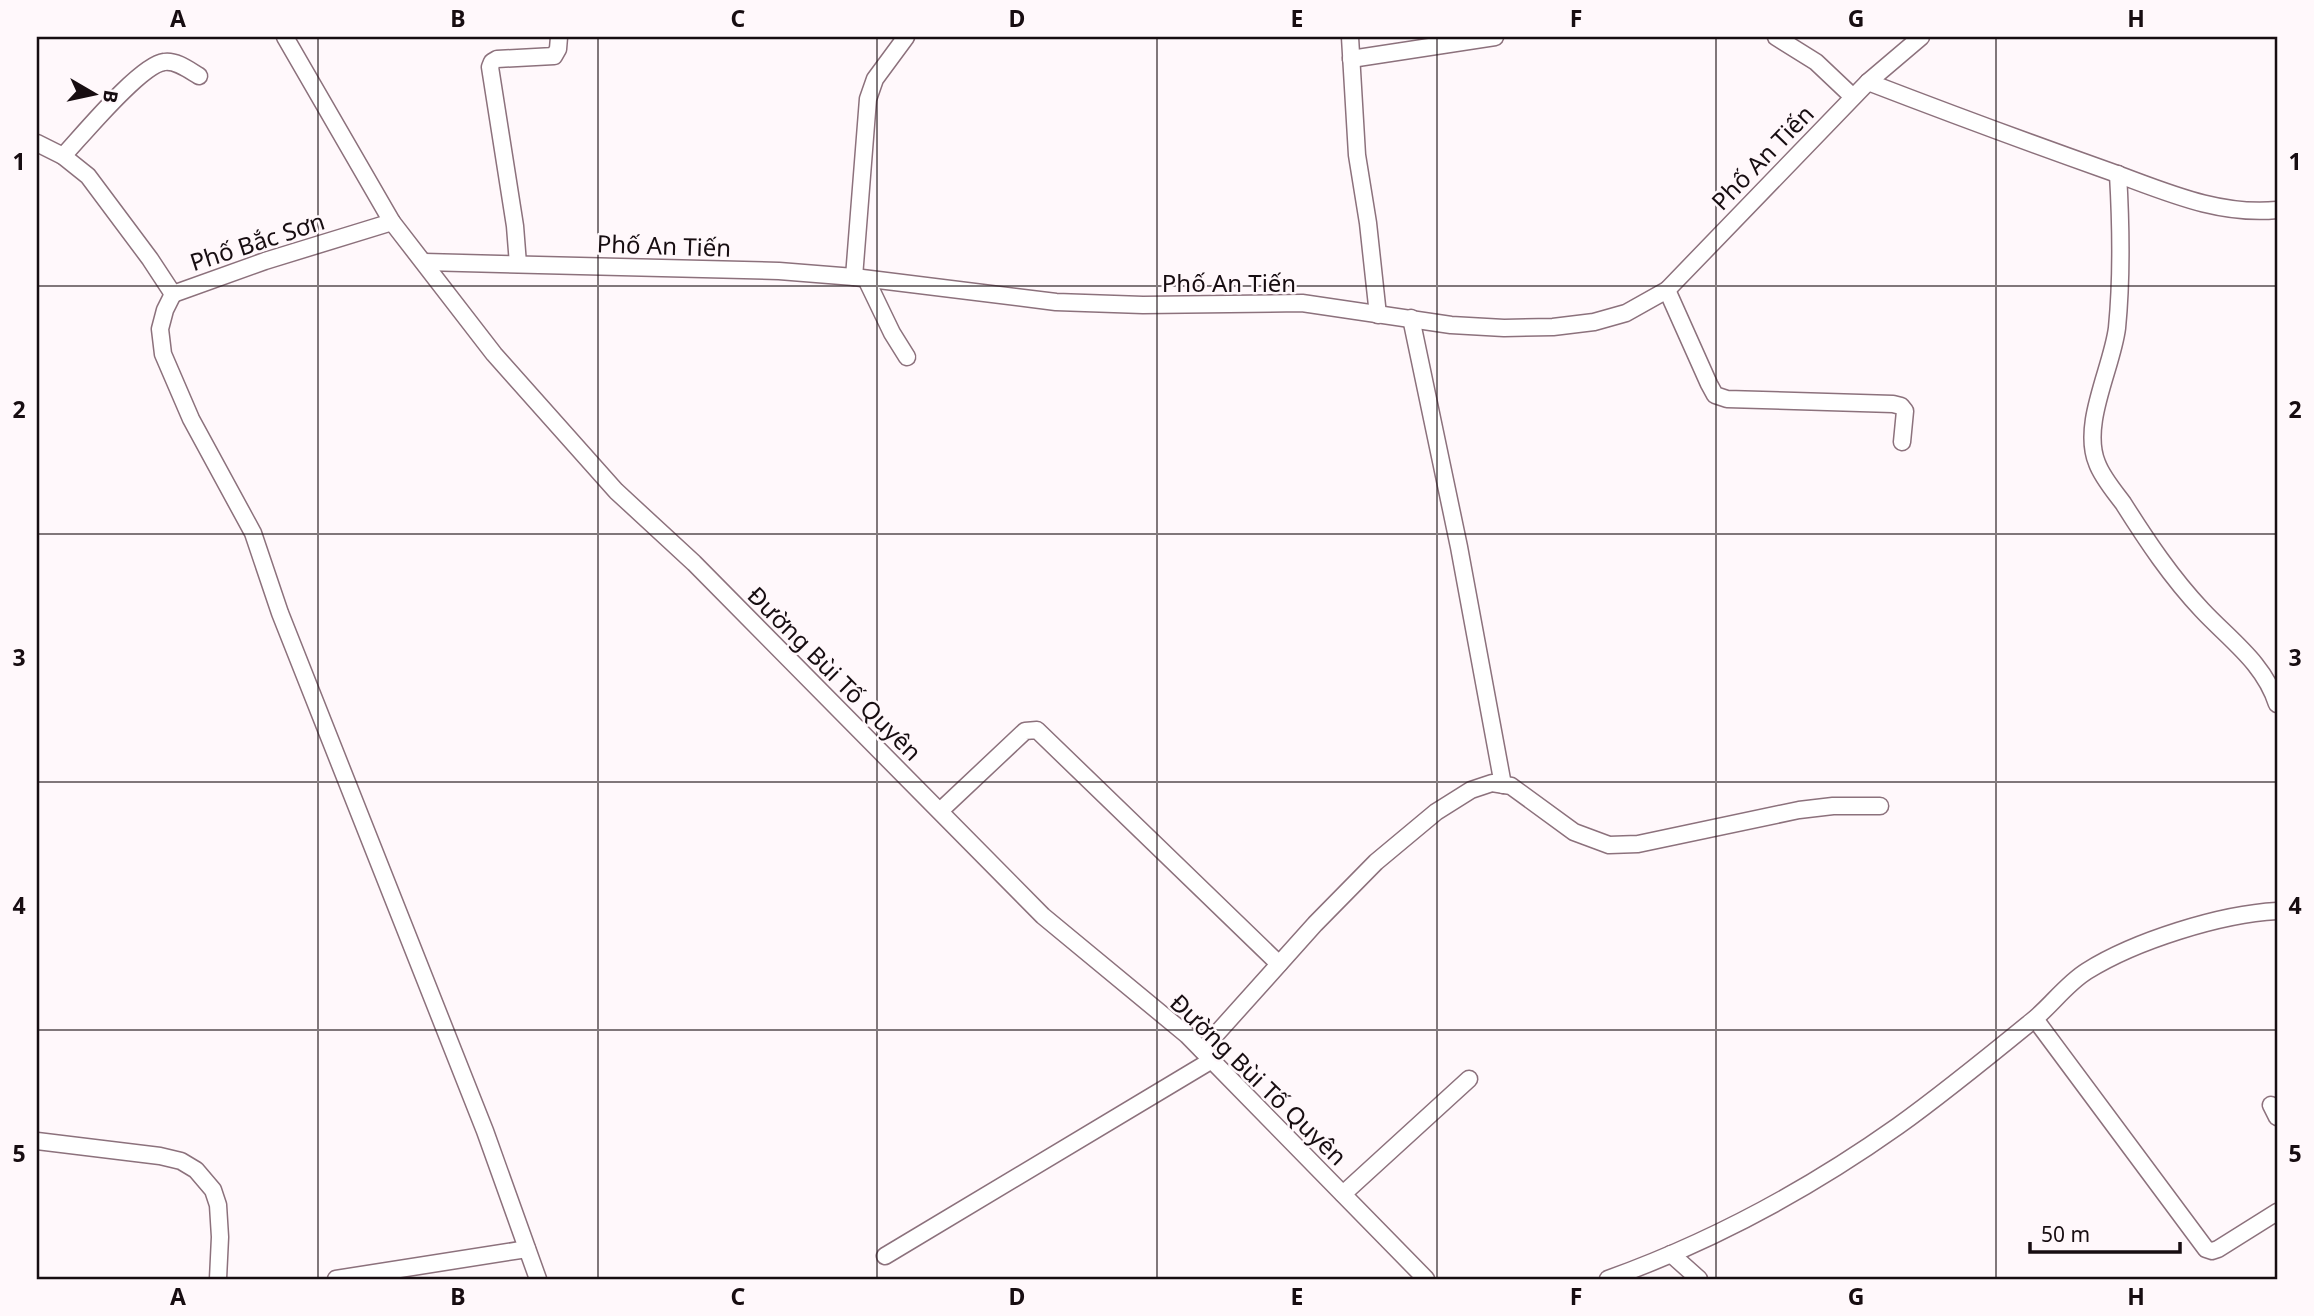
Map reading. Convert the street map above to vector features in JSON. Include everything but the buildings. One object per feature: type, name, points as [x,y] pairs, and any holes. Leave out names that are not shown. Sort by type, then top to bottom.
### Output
[{"type":"street","name":"Đường Bùi Tố Quyên","points":[[285,37],[392,222],[494,354],[616,491],[694,564],[1043,916],[1187,1035],[1426,1279]]},
{"type":"street","points":[[518,264],[490,67],[497,59],[554,56],[559,37]]},
{"type":"street","points":[[906,37],[875,79],[868,99],[860,278],[907,357]]},
{"type":"street","points":[[1350,37],[1357,155],[1378,315]]},
{"type":"street","points":[[1352,59],[1495,37]]},
{"type":"street","points":[[1776,37],[1816,62],[1853,97]]},
{"type":"street","name":"Phố An Tiến","points":[[424,262],[779,271],[1056,302],[1143,305],[1302,303],[1451,325],[1553,327],[1594,322],[1626,313],[1667,290],[1868,82],[1921,37]]},
{"type":"street","points":[[63,156],[127,88],[154,66],[164,61],[179,64],[199,76]]},
{"type":"street","points":[[1868,82],[2165,192],[2222,209],[2256,212],[2277,210]]},
{"type":"street","name":"Phố Bắc Sơn","points":[[37,143],[63,156],[88,176],[173,294],[253,265],[392,222]]},
{"type":"street","points":[[2118,174],[2121,226],[2119,298],[2116,332],[2094,425],[2097,463],[2167,570],[2255,662],[2272,689],[2277,704]]},
{"type":"street","points":[[1667,290],[1715,395],[1727,399],[1901,406],[1905,411],[1902,442]]},
{"type":"street","points":[[173,294],[160,329],[163,354],[191,419],[253,533],[280,613],[485,1132],[538,1279]]},
{"type":"street","points":[[1411,318],[1459,547],[1503,785]]},
{"type":"street","points":[[940,811],[1025,731],[1037,730],[1279,964]]},
{"type":"street","points":[[885,1256],[1207,1055],[1279,964],[1376,862],[1436,812],[1471,790],[1492,783],[1511,786],[1574,832],[1609,845],[1638,844],[1799,810],[1833,806],[1880,806]]},
{"type":"street","points":[[1608,1279],[1731,1227],[1795,1192],[1897,1126],[2035,1019],[2084,972],[2124,951],[2189,929],[2250,912],[2277,911]]},
{"type":"street","points":[[2035,1019],[2206,1249],[2218,1249],[2277,1212]]},
{"type":"street","points":[[1343,1194],[1469,1079]]},
{"type":"street","points":[[37,1141],[160,1156],[181,1161],[196,1170],[213,1190],[218,1205],[218,1279]]},
{"type":"street","points":[[336,1279],[527,1249]]},
{"type":"street","points":[[1671,1254],[1699,1279]]}]
